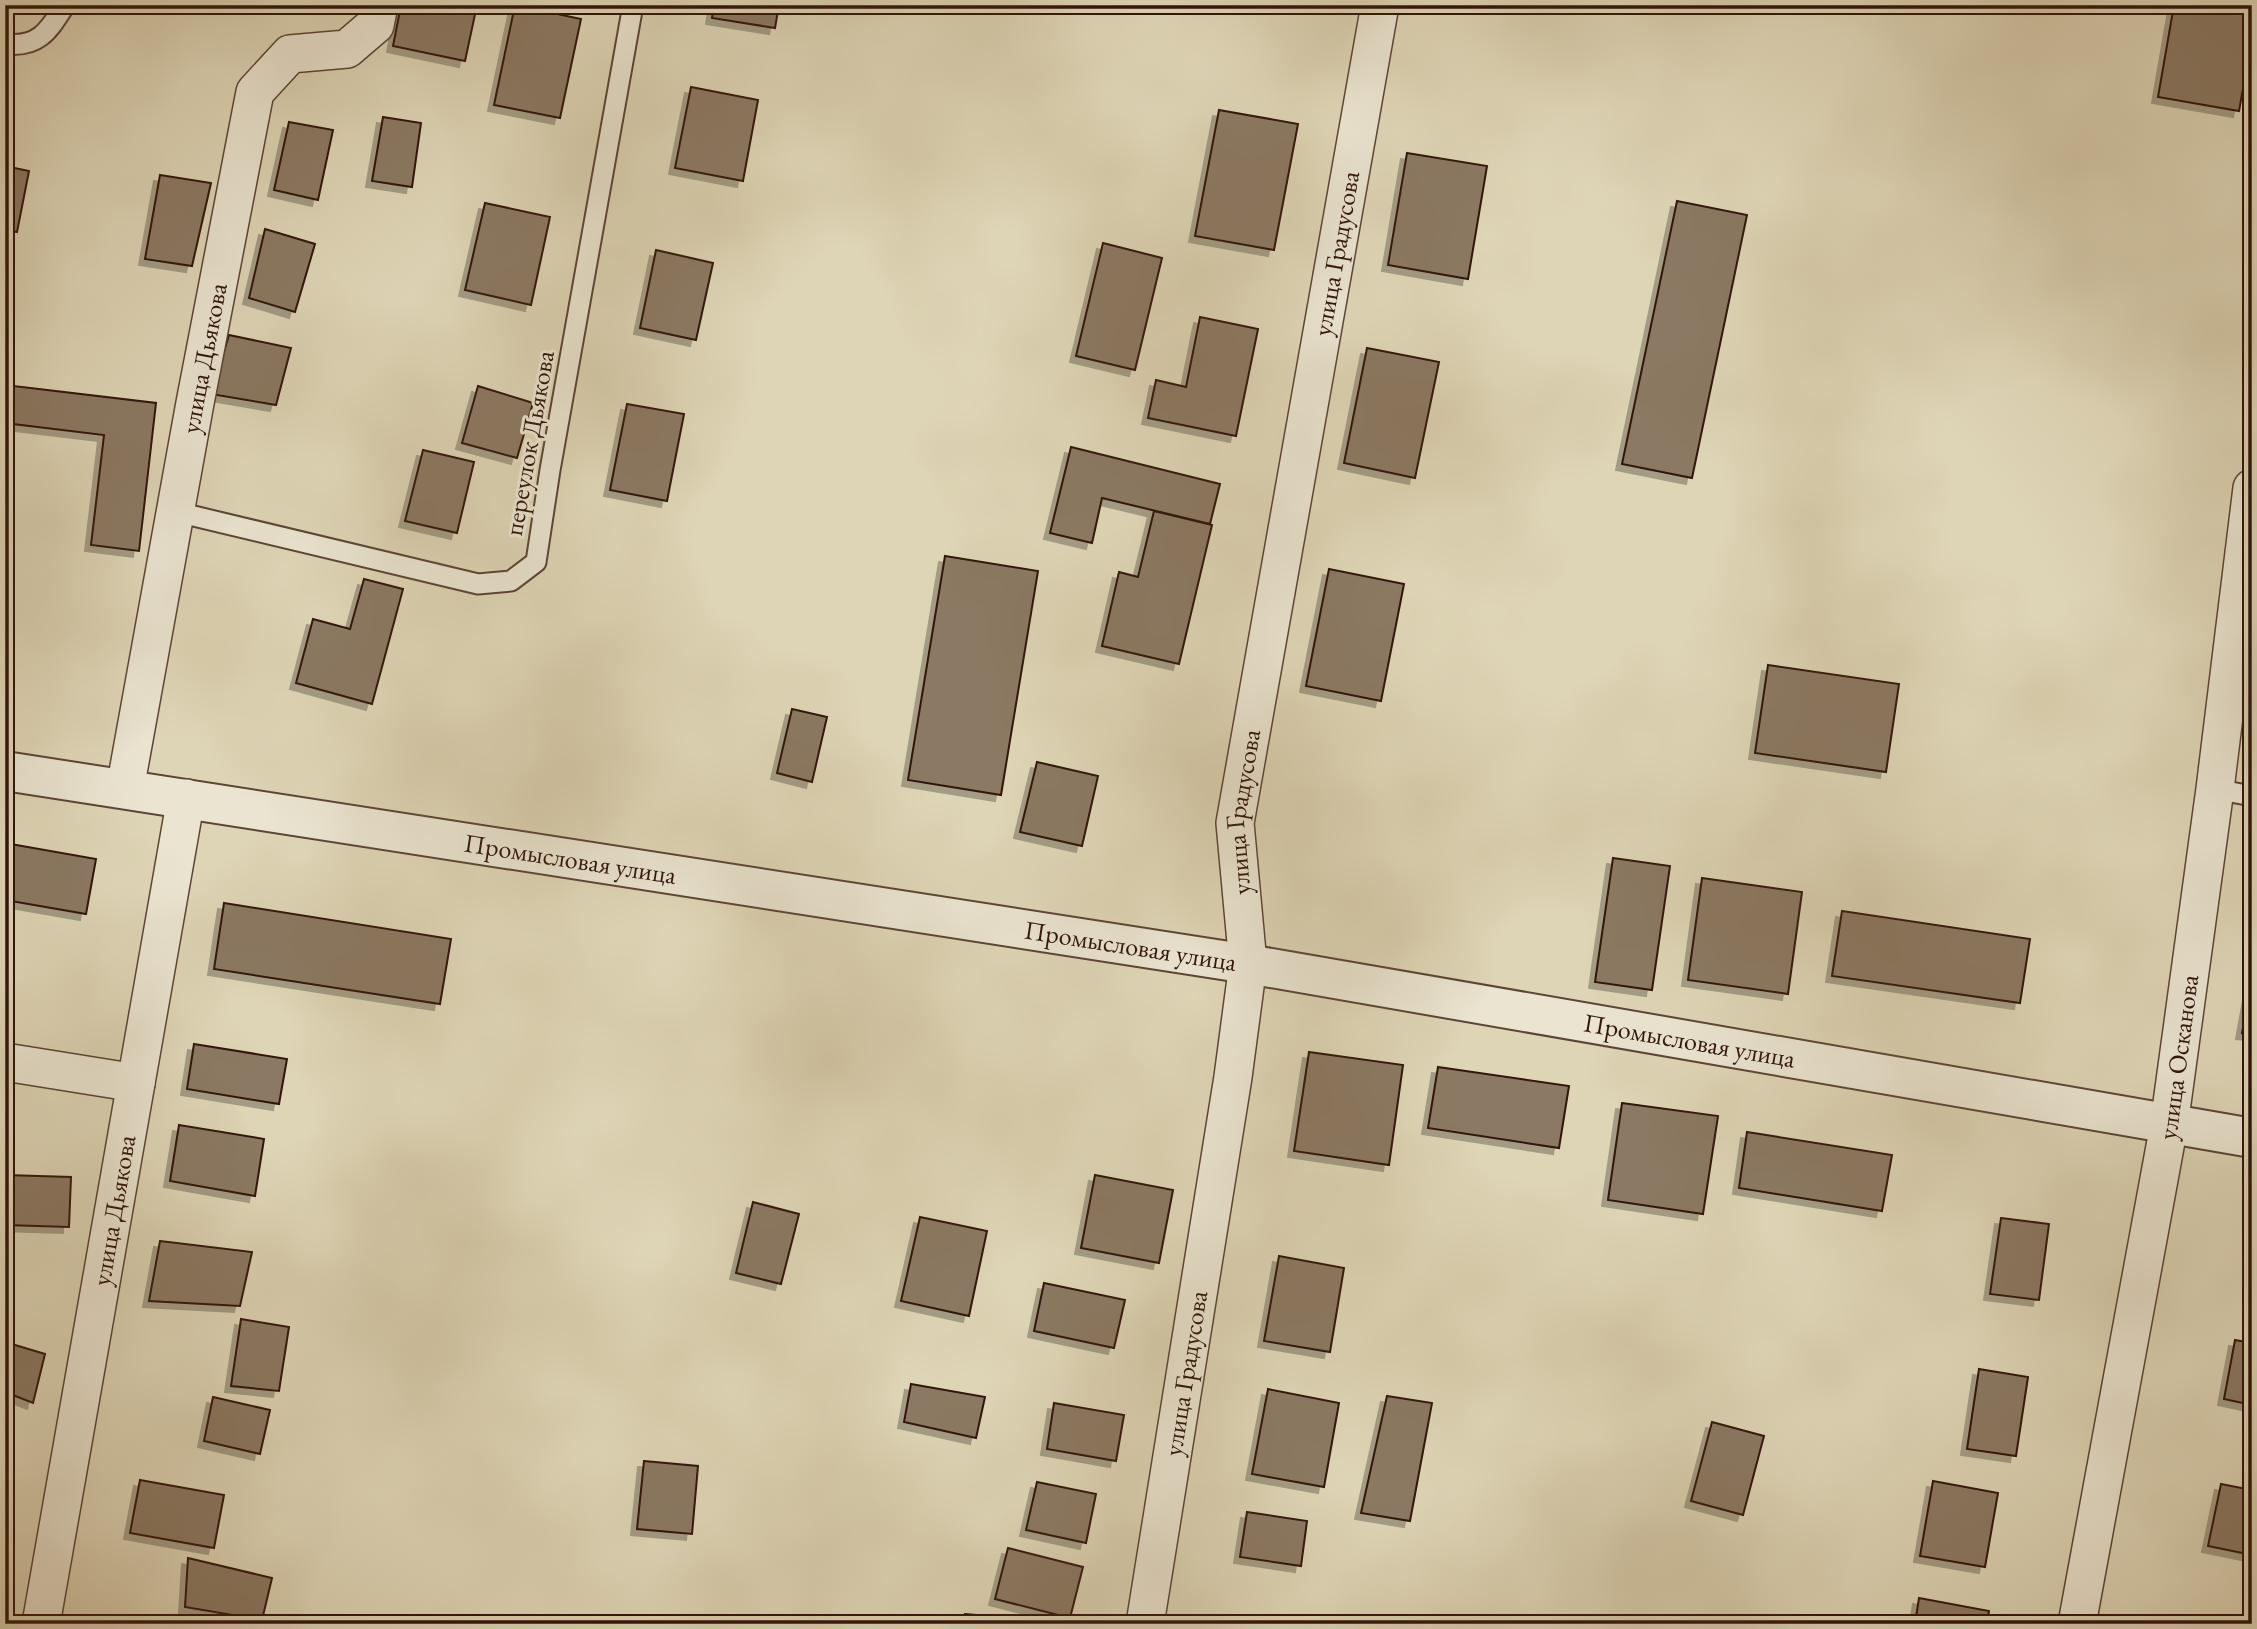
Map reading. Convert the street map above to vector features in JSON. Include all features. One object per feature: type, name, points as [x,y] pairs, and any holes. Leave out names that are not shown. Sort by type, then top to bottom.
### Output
[{"type":"street","name":"улица Дьякова","points":[[124,789],[255,92],[290,54],[347,49],[375,25],[379,5]]},
{"type":"street","name":"улица Градусова","points":[[1145,1624],[1231,1090],[1248,964],[1235,823],[1380,5]]},
{"type":"street","name":"улица Осканова","points":[[2077,1624],[2169,1125],[2215,789],[2252,488]]},
{"type":"street","name":"Промысловая улица","points":[[5,771],[1248,964],[2252,1138]]},
{"type":"street","name":"улица Дьякова","points":[[41,1624],[186,798]]},
{"type":"street","points":[[5,1062],[136,1083]]},
{"type":"lane","points":[[5,44],[18,45],[46,34],[65,5]]},
{"type":"lane","name":"переулок Дьякова","points":[[177,512],[478,584],[511,581],[536,562],[633,5]]},
{"type":"lane","points":[[2215,789],[2252,796]]},
{"type":"building","points":[[401,5],[477,5],[465,61],[393,46]]},
{"type":"building","points":[[515,5],[581,19],[560,118],[494,105]]},
{"type":"building","points":[[714,5],[779,5],[775,28],[712,18]]},
{"type":"building","points":[[2174,5],[2252,5],[2252,39],[2239,111],[2158,97]]},
{"type":"building","points":[[691,87],[758,100],[743,181],[675,168]]},
{"type":"building","points":[[1219,110],[1298,124],[1274,250],[1195,236]]},
{"type":"building","points":[[383,117],[421,123],[412,187],[372,181]]},
{"type":"building","points":[[289,122],[333,130],[318,200],[274,190]]},
{"type":"building","points":[[1407,153],[1487,166],[1468,279],[1388,265]]},
{"type":"building","points":[[5,166],[29,171],[17,232],[5,230]]},
{"type":"building","points":[[160,175],[211,183],[192,266],[145,259]]},
{"type":"building","points":[[1677,201],[1747,215],[1692,478],[1622,464]]},
{"type":"building","points":[[485,203],[550,217],[531,305],[465,290]]},
{"type":"building","points":[[265,229],[315,244],[295,312],[249,298]]},
{"type":"building","points":[[1103,243],[1162,258],[1135,370],[1076,356]]},
{"type":"building","points":[[656,250],[713,263],[696,340],[640,328]]},
{"type":"building","points":[[1200,317],[1258,329],[1236,436],[1148,418],[1156,380],[1186,387]]},
{"type":"building","points":[[229,335],[291,348],[276,405],[211,394]]},
{"type":"building","points":[[1367,348],[1439,362],[1415,478],[1344,463]]},
{"type":"building","points":[[5,385],[156,403],[139,551],[91,545],[104,435],[5,423]]},
{"type":"building","points":[[478,386],[533,403],[517,458],[462,443]]},
{"type":"building","points":[[627,404],[684,414],[667,501],[610,490]]},
{"type":"building","points":[[1071,447],[1220,484],[1210,524],[1102,498],[1092,543],[1050,533]]},
{"type":"building","points":[[423,450],[474,462],[457,533],[405,521]]},
{"type":"building","points":[[1154,511],[1212,525],[1179,664],[1102,646],[1119,572],[1138,577]]},
{"type":"building","points":[[945,556],[1038,571],[1001,795],[908,780]]},
{"type":"building","points":[[1329,569],[1404,584],[1381,701],[1306,686]]},
{"type":"building","points":[[364,579],[403,589],[372,704],[296,683],[313,619],[350,629]]},
{"type":"building","points":[[1768,665],[1899,684],[1886,772],[1755,753]]},
{"type":"building","points":[[792,709],[827,717],[812,782],[777,773]]},
{"type":"building","points":[[1037,762],[1098,776],[1082,846],[1020,832]]},
{"type":"building","points":[[5,843],[96,859],[86,914],[5,900]]},
{"type":"building","points":[[1613,858],[1670,866],[1652,990],[1595,982]]},
{"type":"building","points":[[1702,878],[1802,892],[1788,994],[1688,980]]},
{"type":"building","points":[[224,903],[451,939],[440,1004],[214,969]]},
{"type":"building","points":[[1842,911],[2030,939],[2020,1003],[1832,976]]},
{"type":"building","points":[[2252,978],[2252,1034],[2242,1033]]},
{"type":"building","points":[[194,1044],[287,1059],[279,1104],[187,1089]]},
{"type":"building","points":[[1309,1052],[1403,1065],[1389,1165],[1294,1151]]},
{"type":"building","points":[[1438,1067],[1569,1086],[1559,1148],[1428,1128]]},
{"type":"building","points":[[1622,1103],[1718,1116],[1703,1214],[1608,1200]]},
{"type":"building","points":[[179,1125],[264,1139],[255,1196],[170,1181]]},
{"type":"building","points":[[1747,1132],[1892,1155],[1882,1211],[1739,1188]]},
{"type":"building","points":[[5,1175],[71,1177],[69,1227],[5,1225]]},
{"type":"building","points":[[1095,1175],[1173,1190],[1159,1263],[1081,1248]]},
{"type":"building","points":[[753,1202],[799,1214],[781,1284],[736,1273]]},
{"type":"building","points":[[920,1217],[987,1231],[969,1316],[901,1301]]},
{"type":"building","points":[[2001,1218],[2049,1224],[2039,1300],[1990,1294]]},
{"type":"building","points":[[160,1241],[252,1252],[240,1306],[149,1301]]},
{"type":"building","points":[[1279,1256],[1344,1268],[1330,1352],[1264,1341]]},
{"type":"building","points":[[1044,1283],[1125,1300],[1114,1348],[1034,1331]]},
{"type":"building","points":[[241,1319],[289,1327],[279,1391],[231,1386]]},
{"type":"building","points":[[2235,1340],[2252,1343],[2252,1405],[2224,1399]]},
{"type":"building","points":[[5,1342],[45,1354],[33,1403],[5,1392]]},
{"type":"building","points":[[1979,1369],[2028,1377],[2016,1456],[1967,1449]]},
{"type":"building","points":[[911,1384],[985,1397],[976,1438],[904,1422]]},
{"type":"building","points":[[1268,1389],[1339,1403],[1324,1487],[1252,1474]]},
{"type":"building","points":[[1387,1396],[1432,1403],[1410,1521],[1361,1513]]},
{"type":"building","points":[[213,1397],[270,1410],[260,1454],[204,1441]]},
{"type":"building","points":[[1054,1403],[1124,1415],[1116,1461],[1047,1449]]},
{"type":"building","points":[[1712,1422],[1764,1436],[1743,1515],[1691,1501]]},
{"type":"building","points":[[644,1461],[698,1466],[692,1534],[637,1529]]},
{"type":"building","points":[[140,1480],[224,1495],[214,1548],[130,1533]]},
{"type":"building","points":[[1933,1481],[1998,1493],[1985,1567],[1920,1556]]},
{"type":"building","points":[[1037,1482],[1096,1494],[1086,1543],[1026,1530]]},
{"type":"building","points":[[2221,1484],[2252,1490],[2252,1555],[2208,1546]]},
{"type":"building","points":[[1247,1512],[1307,1521],[1301,1566],[1240,1557]]},
{"type":"building","points":[[1008,1548],[1083,1567],[1070,1618],[995,1599]]},
{"type":"building","points":[[188,1558],[272,1578],[262,1620],[185,1607]]},
{"type":"building","points":[[1919,1598],[1989,1611],[1987,1624],[1915,1624]]},
{"type":"building","points":[[965,1614],[999,1617],[998,1624],[964,1624]]}]
